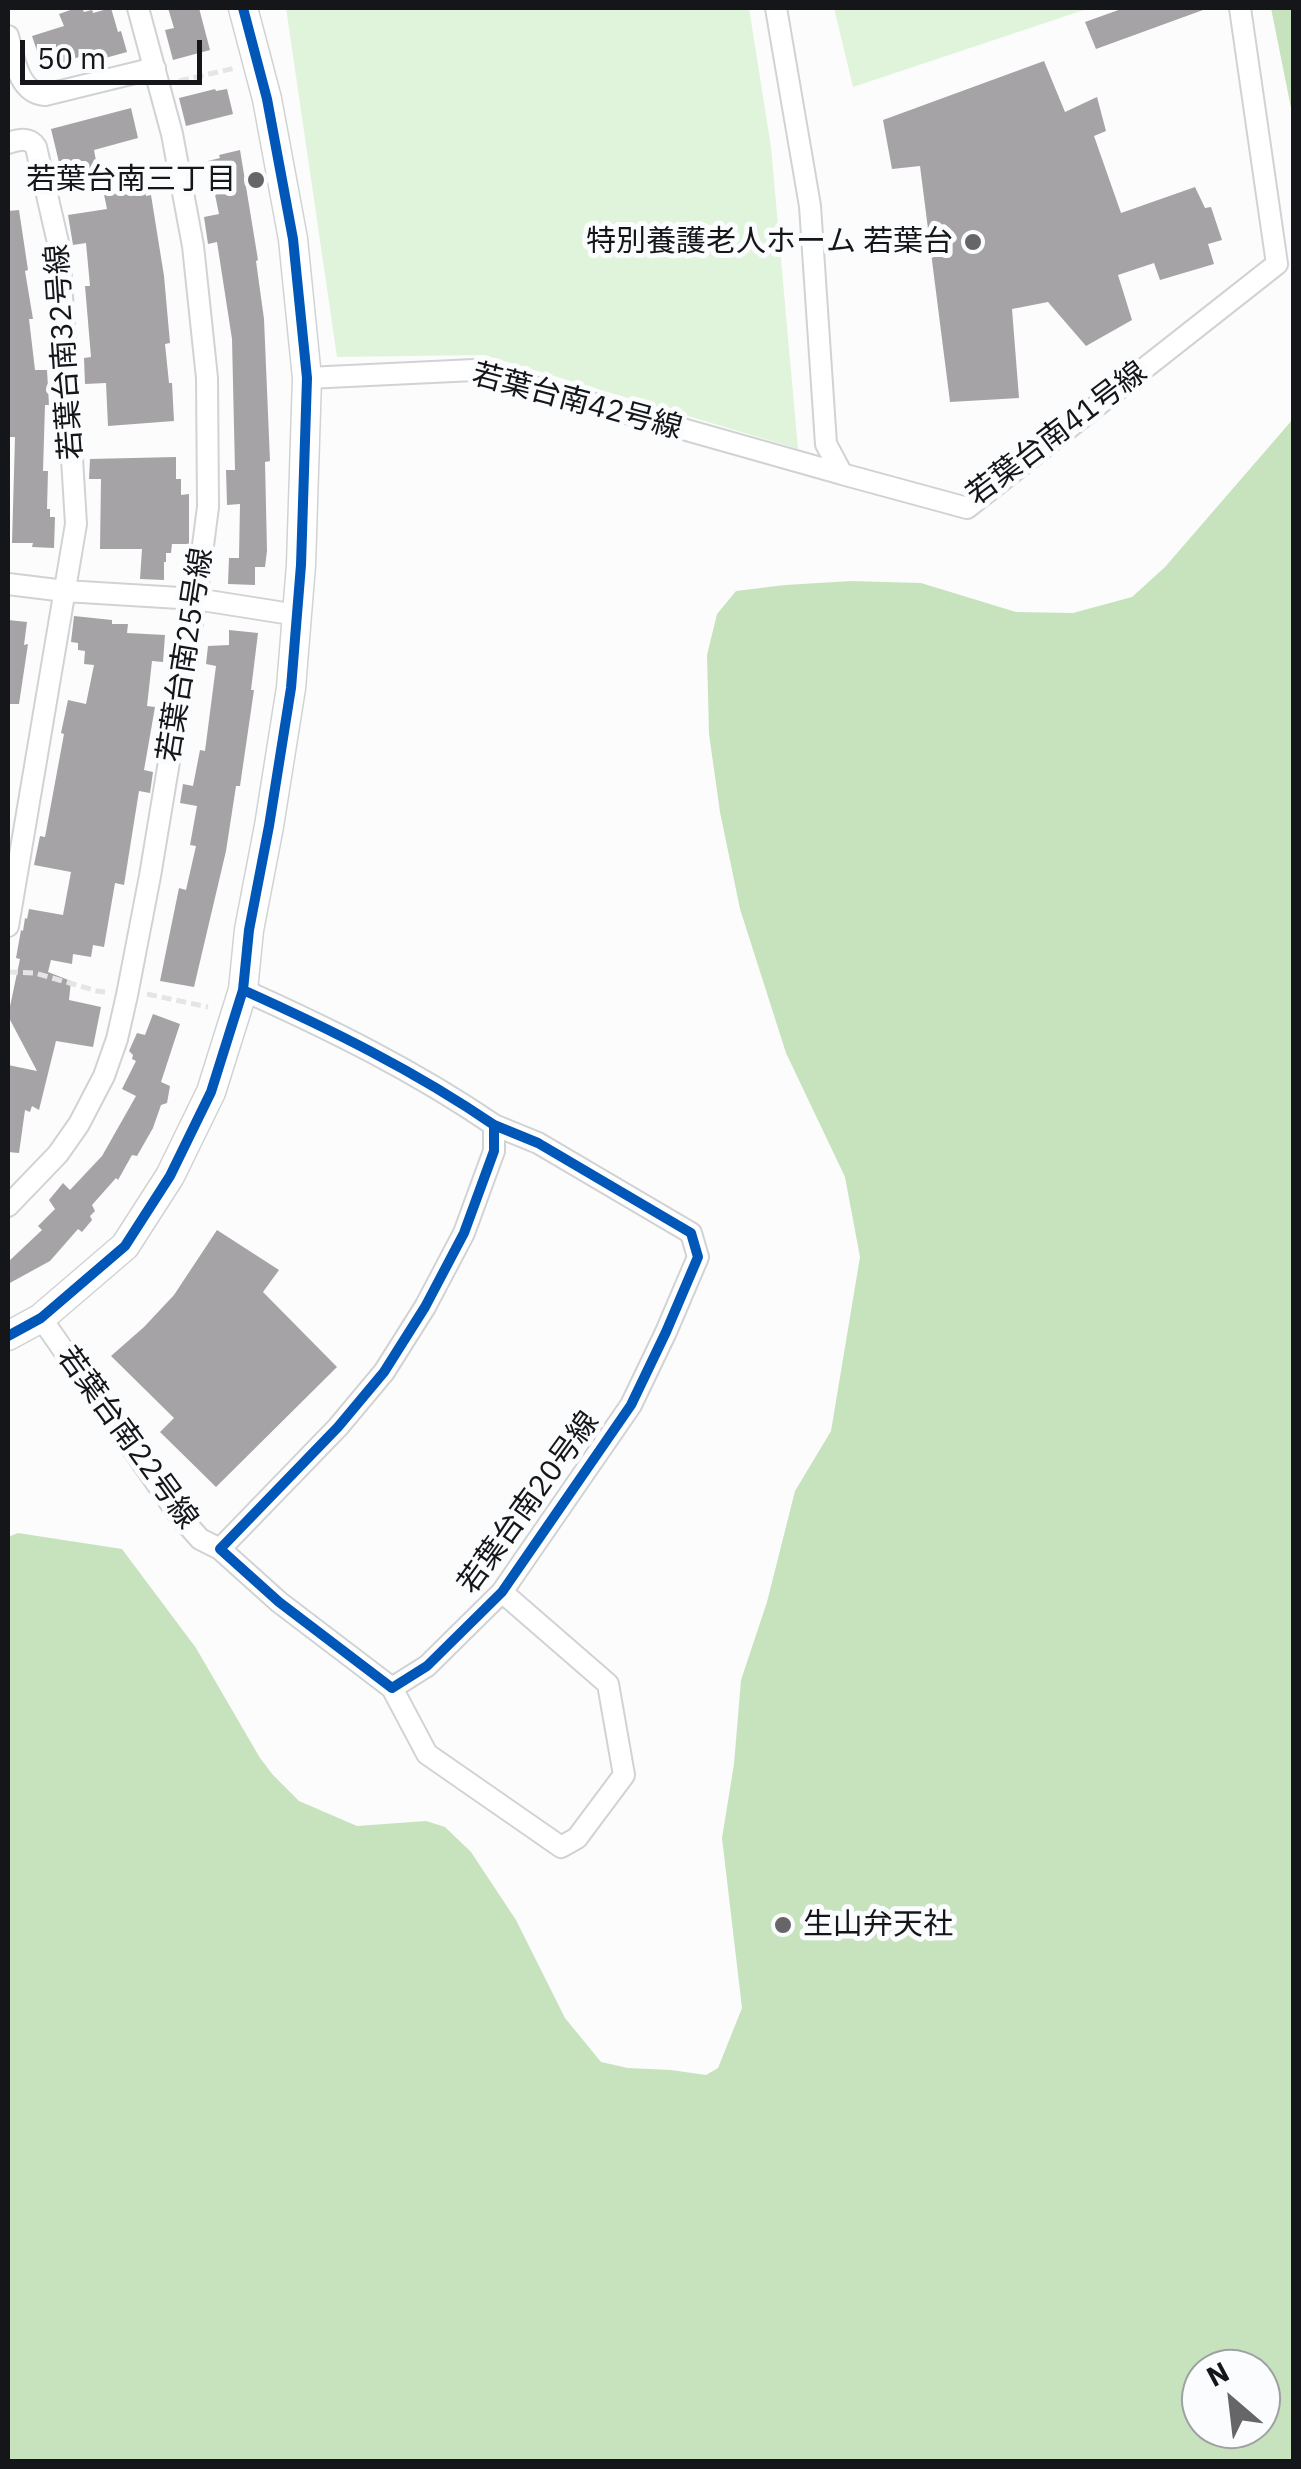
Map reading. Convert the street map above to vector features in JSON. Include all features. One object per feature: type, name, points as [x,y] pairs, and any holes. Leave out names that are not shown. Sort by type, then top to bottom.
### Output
[{"type":"street","name":"若葉台南25号線","points":[[8,1206],[58,1154],[79,1124],[104,1076],[116,1039],[150,876],[208,508],[207,378],[193,246],[172,134],[138,8]]},
{"type":"street","points":[[8,1336],[41,1318],[125,1246],[170,1176],[212,1092],[244,990],[249,930],[290,688],[301,566],[307,378],[293,239],[267,98],[243,8]]},
{"type":"street","points":[[776,8],[810,206],[826,444],[842,474]]},
{"type":"street","name":"若葉台南41号線","points":[[842,474],[967,508],[1277,264],[1240,8]]},
{"type":"street","points":[[8,36],[21,78],[36,94],[155,68]]},
{"type":"street","name":"若葉台南32号線","points":[[8,143],[28,140],[36,147],[59,247],[76,524],[65,591]]},
{"type":"street","name":"若葉台南42号線","points":[[307,378],[474,370],[842,474]]},
{"type":"street","points":[[8,584],[196,599],[297,616]]},
{"type":"street","points":[[8,926],[65,591]]},
{"type":"street","name":"若葉台南20号線","points":[[244,990],[325,1026],[449,1095],[494,1126],[538,1144],[691,1233],[698,1257],[631,1405],[502,1592],[428,1666],[392,1688]]},
{"type":"street","points":[[494,1126],[494,1151],[464,1233],[426,1307],[384,1372],[338,1427],[220,1549],[280,1602],[392,1688],[427,1754],[561,1847],[577,1838],[624,1775],[608,1684],[502,1592]]},
{"type":"street","name":"若葉台南22号線","points":[[41,1318],[178,1514],[200,1539],[220,1549]]},
{"type":"path","points":[[171,83],[236,68]]},
{"type":"path","points":[[8,972],[35,973],[96,991],[113,992]]},
{"type":"path","points":[[140,992],[208,1007]]},
{"type":"green space","points":[[286,8],[749,8],[771,147],[798,449],[484,355],[337,357]]},
{"type":"green space","points":[[834,8],[1090,8],[853,87]]},
{"type":"green space","points":[[1271,8],[1293,8],[1293,118]]},
{"type":"green space","points":[[1293,419],[1293,2461],[8,2461],[8,1537],[18,1533],[122,1549],[196,1648],[260,1758],[299,1801],[357,1826],[426,1821],[445,1827],[471,1852],[516,1920],[565,2018],[601,2062],[706,2075],[718,2068],[742,2008],[722,1838],[734,1764],[741,1680],[767,1602],[795,1491],[831,1431],[860,1257],[845,1177],[786,1053],[740,909],[709,734],[707,655],[717,614],[736,591],[851,581],[921,583],[1016,612],[1073,613],[1132,597],[1165,567]]},
{"type":"building","points":[[76,8],[93,13],[111,8],[127,52],[87,63],[85,55],[43,69],[32,36],[64,26],[59,14]]},
{"type":"building","points":[[168,8],[199,8],[210,50],[173,60],[165,30],[174,28]]},
{"type":"building","points":[[1124,8],[1203,10],[1096,49],[1085,22]]},
{"type":"building","name":"特別養護老人ホーム 若葉台","points":[[1044,61],[1065,112],[1097,97],[1106,131],[1094,136],[1121,213],[1195,187],[1205,208],[1211,207],[1222,240],[1208,244],[1214,264],[1160,280],[1154,263],[1118,275],[1132,320],[1086,346],[1048,302],[1012,309],[1019,398],[950,402],[920,166],[892,169],[883,120]]},
{"type":"building","points":[[227,89],[233,114],[186,126],[179,98]]},
{"type":"building","points":[[131,108],[138,138],[94,150],[97,166],[62,175],[51,129]]},
{"type":"building","points":[[240,150],[264,319],[270,461],[265,462],[267,551],[265,567],[255,567],[255,585],[228,584],[229,558],[239,558],[240,504],[227,505],[226,470],[235,470],[232,339],[217,242],[208,244],[204,217],[219,214],[208,161]]},
{"type":"building","points":[[142,171],[146,196],[151,195],[164,276],[170,343],[165,344],[174,421],[108,426],[106,383],[85,384],[84,358],[91,357],[86,243],[73,245],[68,215],[107,209],[101,180]]},
{"type":"building","points":[[19,210],[33,319],[29,319],[35,370],[47,370],[49,405],[45,405],[43,471],[48,471],[47,509],[50,517],[55,517],[54,548],[12,543],[15,437],[8,437],[8,211]]},
{"type":"building","points":[[176,457],[181,495],[189,494],[189,544],[172,544],[164,562],[164,580],[140,579],[142,549],[100,549],[101,479],[89,479],[90,459]]},
{"type":"building","points":[[74,616],[128,624],[127,633],[165,635],[163,662],[152,661],[147,706],[155,707],[144,770],[153,772],[150,793],[139,791],[124,885],[115,883],[104,947],[93,945],[91,957],[73,954],[72,964],[51,960],[48,972],[71,981],[69,1000],[101,1007],[93,1047],[56,1041],[39,1110],[32,1106],[30,1112],[25,1110],[19,1153],[8,1152],[8,1065],[37,1071],[8,1016],[20,959],[16,958],[21,930],[29,909],[63,915],[71,872],[34,865],[40,836],[45,837],[68,700],[86,704],[94,665],[84,664],[85,651],[71,642]]},
{"type":"building","points":[[8,620],[27,622],[24,645],[28,644],[19,704],[8,704]]},
{"type":"building","points":[[229,630],[258,633],[254,690],[240,786],[236,786],[226,851],[194,987],[160,981],[179,888],[186,890],[196,846],[190,845],[197,806],[180,803],[183,784],[193,786],[200,750],[205,751],[216,666],[206,664],[208,646],[229,645]]},
{"type":"building","points":[[153,1014],[180,1024],[161,1082],[170,1086],[167,1103],[161,1105],[137,1156],[132,1155],[118,1180],[92,1205],[92,1220],[82,1232],[78,1229],[50,1261],[8,1284],[8,1262],[42,1230],[38,1226],[55,1209],[49,1200],[63,1183],[70,1190],[102,1156],[136,1096],[122,1089],[136,1061],[129,1051],[137,1033],[145,1035]]},
{"type":"building","points":[[217,1230],[279,1270],[263,1292],[337,1367],[216,1487],[160,1432],[174,1418],[111,1356],[174,1295]]},
{"type":"cycle path","points":[[8,1336],[41,1318],[125,1246],[170,1176],[211,1092],[243,990],[249,930],[291,688],[301,565],[307,378],[293,239],[267,99],[243,8]]},
{"type":"cycle path","points":[[243,990],[372,1052],[494,1125],[494,1151],[464,1233],[425,1307],[384,1372],[338,1427],[220,1549],[279,1602],[392,1688],[427,1666],[502,1592],[631,1405],[698,1257],[691,1233],[538,1143],[494,1125]]},
{"type":"place","name":"若葉台南三丁目","points":[[256,180]]},
{"type":"place","name":"特別養護老人ホーム 若葉台","points":[[973,242]]},
{"type":"place","name":"生山弁天社","points":[[783,1925]]}]
